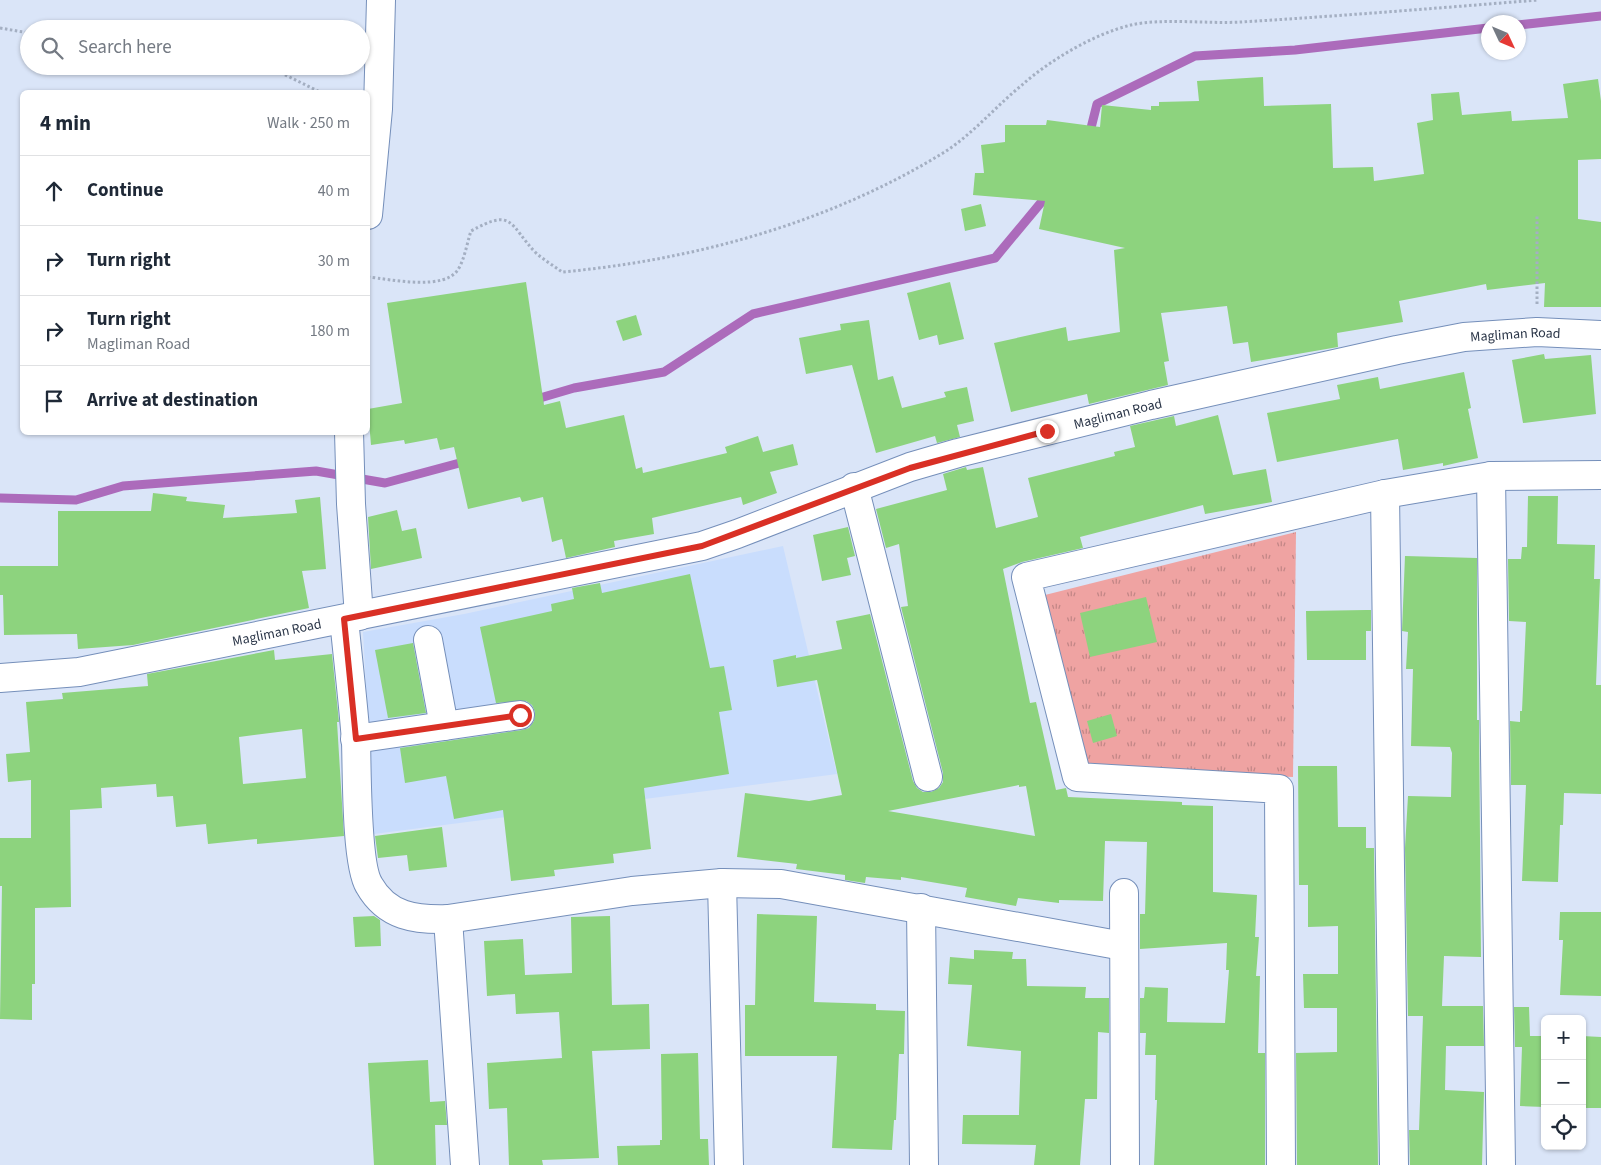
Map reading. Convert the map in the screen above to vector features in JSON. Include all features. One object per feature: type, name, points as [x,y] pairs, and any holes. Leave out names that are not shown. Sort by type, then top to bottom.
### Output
[{"type":"street","points":[[370,194],[378,109],[381,0]]},
{"type":"street","name":"Magliman Road","points":[[0,678],[79,672],[702,546],[854,487],[958,453],[1179,399],[1416,346],[1464,337],[1537,332],[1601,334]]},
{"type":"street","points":[[349,444],[352,618],[362,864],[368,885],[393,911],[420,920],[448,918],[632,892],[722,883],[781,884],[1123,946]]},
{"type":"street","points":[[1281,1165],[1279,789],[1077,777],[1026,577],[1385,494],[1491,476],[1601,475]]},
{"type":"street","points":[[1491,476],[1502,1165]]},
{"type":"street","points":[[854,487],[928,777]]},
{"type":"street","points":[[1385,494],[1394,1165]]},
{"type":"street","points":[[428,640],[444,726]]},
{"type":"street","points":[[356,739],[520,715]]},
{"type":"street","points":[[722,883],[729,1165]]},
{"type":"street","points":[[1124,893],[1125,1165]]},
{"type":"street","points":[[921,908],[924,1165]]},
{"type":"street","points":[[448,918],[465,1165]]},
{"type":"path","points":[[370,277],[423,282],[448,279],[459,269],[471,232],[488,222],[502,218],[513,224],[536,253],[562,272],[619,267],[681,254],[762,233],[869,194],[944,152],[982,122],[1030,78],[1082,44],[1132,25],[1222,23],[1538,0]]},
{"type":"path","points":[[0,28],[20,31]]},
{"type":"path","points":[[285,75],[316,90]]},
{"type":"path","points":[[1537,215],[1537,332]]},
{"type":"shaded area","points":[[783,546],[837,774],[374,834],[363,632],[464,614]]},
{"type":"green space","points":[[1296,532],[1293,777],[1085,768],[1041,596]]},
{"type":"building","points":[[1263,77],[1264,106],[1331,104],[1333,168],[1373,167],[1374,181],[1424,174],[1417,123],[1433,120],[1431,94],[1459,92],[1462,115],[1511,111],[1512,121],[1568,118],[1563,84],[1598,79],[1601,101],[1601,159],[1578,160],[1578,219],[1601,222],[1601,307],[1544,307],[1545,283],[1487,290],[1486,284],[1399,301],[1403,322],[1337,333],[1338,347],[1251,362],[1248,342],[1233,344],[1227,306],[1161,313],[1169,361],[1164,362],[1168,385],[1089,404],[1087,394],[1011,412],[994,343],[1066,327],[1068,341],[1120,332],[1114,250],[1125,248],[1039,229],[1045,201],[973,195],[975,173],[984,173],[981,145],[1005,142],[1005,125],[1046,125],[1047,120],[1100,127],[1102,105],[1151,110],[1151,106],[1159,106],[1159,102],[1199,101],[1197,81]]},
{"type":"building","points":[[981,204],[986,226],[965,231],[961,209]]},
{"type":"building","points":[[526,282],[544,405],[560,401],[566,428],[624,415],[636,469],[642,467],[643,473],[727,453],[725,447],[758,436],[763,452],[793,444],[798,465],[770,472],[777,493],[743,505],[741,497],[652,518],[654,534],[614,541],[615,547],[566,558],[562,539],[552,542],[543,497],[522,502],[520,497],[468,509],[454,447],[440,450],[437,438],[405,444],[404,440],[371,445],[370,409],[402,403],[387,303]]},
{"type":"building","points":[[950,282],[964,339],[939,345],[937,335],[919,340],[907,293]]},
{"type":"building","points":[[636,315],[642,335],[623,341],[616,321]]},
{"type":"building","points":[[869,320],[878,380],[893,376],[902,408],[946,397],[944,392],[967,387],[974,421],[957,425],[960,437],[937,443],[935,436],[876,453],[852,365],[806,374],[799,338],[841,330],[840,324]]},
{"type":"building","points":[[1544,354],[1545,359],[1591,355],[1596,414],[1523,423],[1512,360]]},
{"type":"building","points":[[1464,372],[1471,408],[1468,409],[1478,458],[1443,466],[1443,463],[1403,470],[1398,439],[1277,462],[1267,413],[1340,399],[1337,385],[1378,377],[1380,389]]},
{"type":"building","points":[[1218,415],[1233,475],[1266,469],[1272,502],[1205,514],[1203,505],[1080,537],[1083,548],[1022,562],[1003,569],[1030,703],[1036,702],[1056,790],[1066,788],[1068,797],[1182,802],[1182,805],[1213,806],[1213,892],[1257,895],[1255,937],[1259,937],[1256,976],[1260,976],[1258,1053],[1265,1053],[1265,1165],[1154,1165],[1157,1100],[1155,1100],[1156,1055],[1145,1055],[1146,1033],[1140,1033],[1140,998],[1144,998],[1145,987],[1168,988],[1167,1022],[1225,1023],[1229,970],[1226,970],[1227,943],[1140,949],[1140,914],[1145,914],[1147,842],[1105,841],[1103,901],[1059,900],[1059,903],[1018,898],[1016,906],[965,897],[967,888],[901,877],[901,880],[866,877],[865,883],[845,880],[845,875],[796,869],[797,864],[737,857],[745,793],[809,801],[842,795],[817,680],[777,687],[773,660],[796,655],[796,658],[842,649],[836,621],[870,614],[913,781],[917,788],[923,792],[931,792],[939,788],[943,782],[943,773],[901,607],[908,606],[899,544],[886,548],[876,509],[947,490],[943,474],[966,467],[967,470],[983,467],[996,528],[1038,517],[1028,478],[1115,456],[1114,452],[1135,447],[1130,426],[1174,416],[1176,426]],"holes":[[[1019,785],[1019,787],[1026,786],[1035,836],[888,811]]]},
{"type":"building","points":[[153,493],[187,497],[186,501],[225,505],[223,518],[297,513],[295,500],[320,497],[326,569],[302,571],[309,608],[133,645],[78,649],[77,634],[4,635],[3,595],[0,595],[0,566],[58,566],[58,511],[151,511]]},
{"type":"building","points":[[1528,496],[1558,496],[1557,544],[1595,545],[1594,579],[1600,579],[1596,685],[1601,685],[1601,794],[1564,793],[1563,825],[1560,825],[1558,882],[1522,881],[1526,785],[1511,785],[1510,721],[1520,722],[1520,711],[1522,711],[1526,622],[1509,621],[1508,559],[1521,559],[1522,547],[1527,547]]},
{"type":"building","points":[[397,510],[402,531],[416,528],[422,558],[371,569],[368,517]]},
{"type":"building","points":[[848,527],[855,556],[847,558],[851,575],[822,581],[813,535]]},
{"type":"building","points":[[1405,556],[1477,558],[1477,720],[1479,720],[1481,957],[1444,956],[1442,1006],[1483,1006],[1484,1046],[1446,1046],[1445,1090],[1484,1092],[1482,1165],[1410,1165],[1409,1130],[1419,1130],[1423,1016],[1408,1016],[1405,848],[1408,796],[1451,797],[1452,753],[1450,747],[1411,746],[1413,669],[1406,669],[1408,632],[1402,631]]},
{"type":"building","points":[[690,574],[710,668],[724,666],[732,710],[719,712],[729,774],[644,788],[651,849],[613,854],[614,863],[554,870],[555,876],[511,881],[503,810],[454,819],[446,776],[405,783],[400,748],[522,730],[529,728],[534,721],[535,712],[532,705],[526,701],[496,703],[480,627],[552,611],[551,604],[574,599],[572,588],[600,583],[602,593]]},
{"type":"building","points":[[1146,597],[1157,642],[1090,657],[1080,613]]},
{"type":"building","points":[[1371,610],[1371,631],[1366,631],[1366,660],[1307,660],[1306,611]]},
{"type":"building","points":[[413,643],[426,713],[388,718],[375,650]]},
{"type":"building","points":[[274,650],[275,660],[332,654],[339,722],[337,722],[344,836],[257,844],[257,839],[208,844],[206,824],[176,827],[173,796],[157,797],[156,784],[101,788],[102,808],[70,810],[71,907],[35,908],[35,984],[32,984],[32,1020],[0,1019],[2,886],[0,886],[0,838],[31,838],[31,780],[8,782],[6,754],[30,752],[26,702],[63,699],[62,693],[148,686],[147,674]],"holes":[[[302,729],[306,778],[243,784],[239,737]]]},
{"type":"building","points":[[1111,714],[1117,736],[1093,743],[1087,721]]},
{"type":"building","points":[[1298,766],[1337,766],[1338,827],[1366,827],[1366,848],[1374,848],[1378,1165],[1297,1165],[1296,1053],[1337,1052],[1337,1008],[1304,1008],[1303,974],[1338,974],[1338,926],[1308,927],[1308,885],[1299,885]]},
{"type":"building","points":[[442,827],[447,867],[409,871],[407,855],[378,858],[375,836]]},
{"type":"building","points":[[1560,912],[1601,912],[1601,996],[1560,995],[1563,940],[1559,940]]},
{"type":"building","points":[[757,914],[817,916],[814,1002],[876,1004],[876,1010],[905,1011],[904,1054],[899,1054],[896,1120],[894,1120],[892,1150],[832,1148],[837,1056],[745,1056],[745,1005],[755,1005]]},
{"type":"building","points":[[374,916],[380,920],[381,946],[355,947],[353,917]]},
{"type":"building","points":[[610,916],[612,1005],[649,1004],[650,1049],[592,1051],[599,1158],[542,1160],[543,1165],[509,1165],[507,1108],[489,1109],[487,1063],[562,1058],[559,1012],[516,1014],[515,994],[487,996],[484,941],[523,939],[525,975],[572,973],[571,917]]},
{"type":"building","points":[[974,950],[1013,952],[1012,959],[1026,959],[1027,986],[1086,987],[1085,998],[1109,998],[1109,1033],[1098,1032],[1097,1099],[1085,1099],[1080,1165],[1034,1165],[1036,1145],[962,1144],[963,1115],[1019,1115],[1021,1051],[967,1046],[972,985],[948,984],[950,957],[974,959]]},
{"type":"building","points":[[1514,1007],[1529,1007],[1530,1036],[1541,1036],[1541,1107],[1520,1106],[1522,1047],[1515,1047]]},
{"type":"building","points":[[1586,1036],[1601,1037],[1601,1108],[1586,1108]]},
{"type":"building","points":[[698,1053],[700,1139],[708,1139],[709,1165],[618,1165],[617,1146],[660,1145],[660,1140],[662,1140],[661,1054]]},
{"type":"building","points":[[428,1060],[430,1102],[445,1101],[447,1125],[435,1125],[436,1165],[374,1165],[368,1063]]},
{"type":"waterway","points":[[1526,24],[1601,16]]},
{"type":"waterway","points":[[1089,136],[1097,104],[1195,56],[1295,50],[1481,29]]},
{"type":"waterway","points":[[538,404],[540,398],[574,388],[664,372],[753,314],[995,258],[1049,193]]},
{"type":"waterway","points":[[0,498],[76,500],[123,486],[316,471],[385,483],[467,461]]},
{"type":"route","points":[[520,715],[356,739],[344,619],[702,546],[881,477],[958,453],[1047,431]]}]
